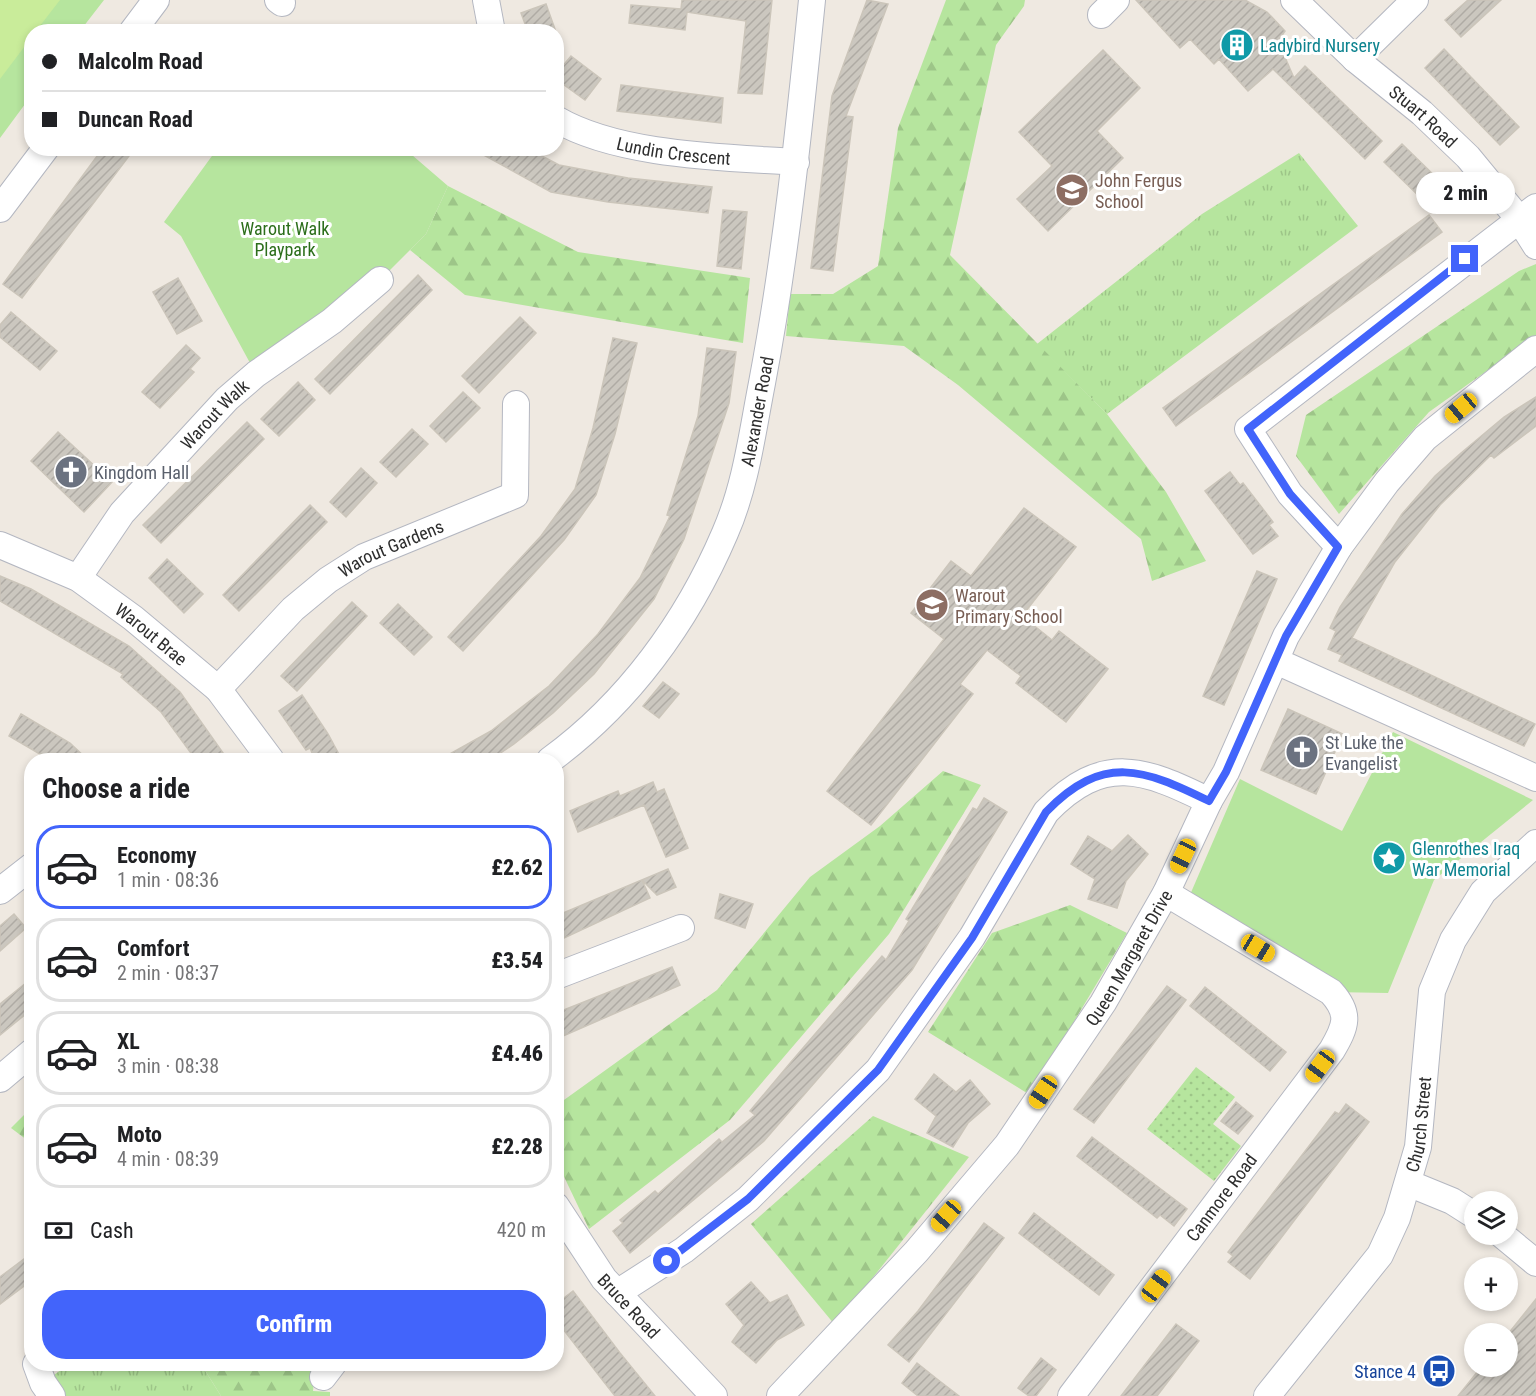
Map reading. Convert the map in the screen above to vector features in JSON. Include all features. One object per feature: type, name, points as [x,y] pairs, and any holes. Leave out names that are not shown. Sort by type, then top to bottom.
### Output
[{"type":"street","points":[[138,24],[156,0]]},
{"type":"street","points":[[486,0],[490,24]]},
{"type":"street","name":"Alexander Road","points":[[559,753],[591,727],[650,663],[675,629],[705,577],[726,532],[742,486],[789,227],[812,0]]},
{"type":"street","name":"Stuart Road","points":[[1294,0],[1355,59],[1422,112],[1527,213],[1536,246]]},
{"type":"street","points":[[1355,59],[1415,0]]},
{"type":"street","name":"Lundin Crescent","points":[[564,123],[581,131],[640,146],[706,156],[796,162]]},
{"type":"street","points":[[0,209],[40,156]]},
{"type":"street","points":[[1338,547],[1290,494],[1248,429],[1527,213]]},
{"type":"street","name":"Warout Walk","points":[[78,578],[122,513],[226,399],[256,374],[332,321],[380,280]]},
{"type":"street","name":"Queen Margaret Drive","points":[[780,1396],[916,1252],[1007,1145],[1103,1003],[1166,893],[1209,801],[1226,772],[1286,636],[1338,547],[1387,482],[1425,438],[1536,350]]},
{"type":"street","name":"Warout Gardens","points":[[218,689],[293,609],[328,580],[364,557],[515,495],[516,404]]},
{"type":"street","name":"Warout Brae","points":[[0,545],[78,578],[133,618],[218,689],[266,753]]},
{"type":"street","points":[[1276,661],[1536,778]]},
{"type":"street","points":[[617,1293],[684,1250],[748,1199],[878,1070],[972,938],[1046,812],[1062,796],[1092,779],[1120,773],[1143,772],[1166,780],[1209,801]]},
{"type":"street","name":"Church Street","points":[[1267,1396],[1380,1255],[1397,1218],[1418,1147],[1432,991],[1453,940],[1483,892],[1536,843]]},
{"type":"street","points":[[0,891],[24,872]]},
{"type":"street","name":"Canmore Road","points":[[1071,1396],[1332,1050],[1345,1020],[1343,1005],[1331,992],[1166,893]]},
{"type":"street","points":[[564,973],[681,928]]},
{"type":"street","points":[[0,1079],[24,1059]]},
{"type":"street","points":[[1408,1183],[1452,1201],[1464,1209]]},
{"type":"street","name":"Bruce Road","points":[[564,1224],[604,1279],[714,1396]]},
{"type":"street","points":[[1514,1245],[1536,1263]]},
{"type":"street","points":[[39,1371],[52,1396]]},
{"type":"green space","points":[[0,0],[104,0],[85,24],[24,24],[24,105],[0,138]]},
{"type":"green space","points":[[0,0],[60,0],[41,24],[24,24],[24,47],[0,79]]},
{"type":"green space","points":[[946,0],[1025,0],[1024,6],[996,45],[950,255],[1107,414],[1166,492],[1206,561],[1152,581],[1141,539],[958,385],[904,346],[786,336],[790,294],[833,294],[878,266],[898,128]]},
{"type":"green space","points":[[1299,153],[1358,226],[1107,414],[1037,344],[1202,214]]},
{"type":"green space","name":"Warout Walk Playpark","points":[[212,156],[413,156],[448,186],[426,234],[380,280],[256,374],[181,236],[164,222]]},
{"type":"green space","points":[[448,186],[578,252],[750,278],[743,343],[465,295],[410,250],[426,234]]},
{"type":"green space","points":[[1536,264],[1536,336],[1429,412],[1339,514],[1296,456],[1306,415],[1519,271]]},
{"type":"green space","points":[[1393,732],[1533,800],[1434,880],[1388,993],[1331,992],[1186,904],[1240,779],[1342,831]]},
{"type":"green space","points":[[943,771],[981,785],[889,934],[730,1120],[589,1229],[564,1177],[564,1100],[717,990],[810,877],[880,826]]},
{"type":"green space","points":[[1070,905],[1127,933],[1030,1095],[928,1032],[992,933]]},
{"type":"green space","points":[[1196,1067],[1235,1097],[1213,1124],[1241,1146],[1214,1181],[1147,1129]]},
{"type":"green space","points":[[24,1115],[24,1138],[11,1128]]},
{"type":"green space","points":[[873,1116],[969,1157],[835,1325],[751,1224]]},
{"type":"green space","points":[[59,1371],[205,1371],[221,1396],[52,1396],[43,1383]]},
{"type":"green space","points":[[205,1371],[315,1371],[313,1391],[330,1392],[330,1396],[221,1396]]},
{"type":"building","points":[[682,0],[772,0],[762,94],[738,93],[746,21],[687,12],[685,30],[629,23],[631,5],[681,9]]},
{"type":"building","points":[[867,0],[888,4],[846,116],[853,117],[833,271],[811,268],[832,96]]},
{"type":"building","name":"Ladybird Nursery","points":[[1136,0],[1245,0],[1267,12],[1285,31],[1278,41],[1294,78],[1305,66],[1382,141],[1365,159],[1273,69],[1248,91],[1219,59],[1214,64],[1190,39],[1180,48]]},
{"type":"building","points":[[1468,0],[1501,0],[1461,37],[1445,20]]},
{"type":"building","points":[[546,4],[553,24],[525,24],[521,13]]},
{"type":"building","points":[[1444,49],[1519,127],[1500,145],[1425,68]]},
{"type":"building","points":[[1103,50],[1140,88],[1097,131],[1123,158],[1048,231],[1017,199],[1052,166],[1019,132]]},
{"type":"building","points":[[571,56],[601,79],[585,100],[564,85],[564,64]]},
{"type":"building","points":[[621,85],[723,98],[721,123],[617,111]]},
{"type":"building","points":[[1402,144],[1442,183],[1425,202],[1384,162]]},
{"type":"building","points":[[97,156],[129,156],[22,298],[3,284]]},
{"type":"building","points":[[486,156],[542,156],[559,165],[628,178],[712,187],[708,213],[608,202],[551,192]]},
{"type":"building","points":[[723,210],[747,212],[741,269],[717,266]]},
{"type":"building","points":[[1429,215],[1442,232],[1176,426],[1163,408]]},
{"type":"building","points":[[418,275],[432,290],[330,394],[315,379]]},
{"type":"building","points":[[178,278],[202,321],[177,334],[153,292]]},
{"type":"building","points":[[11,312],[57,351],[40,370],[0,337],[0,325]]},
{"type":"building","points":[[520,317],[536,333],[479,393],[462,376]]},
{"type":"building","points":[[613,338],[637,343],[615,434],[596,495],[564,540],[463,651],[448,637],[541,536],[575,489],[593,428]]},
{"type":"building","points":[[186,345],[200,358],[190,369],[194,372],[160,408],[142,392]]},
{"type":"building","points":[[707,348],[736,352],[729,403],[684,539],[654,599],[594,674],[553,713],[514,744],[500,753],[452,753],[491,731],[549,686],[598,634],[640,578],[670,516],[667,515],[698,416]]},
{"type":"building","points":[[298,382],[315,400],[279,436],[261,419]]},
{"type":"building","points":[[463,392],[480,408],[446,442],[430,426]]},
{"type":"building","points":[[1536,397],[1536,426],[1494,458],[1491,455],[1440,505],[1395,562],[1352,638],[1535,724],[1524,746],[1339,661],[1342,655],[1328,649],[1336,631],[1330,628],[1340,607],[1402,514],[1435,476],[1461,453],[1504,417]]},
{"type":"building","points":[[247,422],[264,439],[161,543],[143,525]]},
{"type":"building","points":[[412,429],[428,444],[396,477],[380,462]]},
{"type":"building","name":"Kingdom Hall","points":[[58,432],[112,482],[84,512],[31,461]]},
{"type":"building","points":[[361,468],[377,483],[346,517],[330,502]]},
{"type":"building","points":[[1230,472],[1240,485],[1243,483],[1273,522],[1269,525],[1278,536],[1253,554],[1205,491]]},
{"type":"building","points":[[310,505],[327,522],[239,611],[223,595]]},
{"type":"building","points":[[1024,508],[1076,547],[1022,616],[1052,640],[1059,631],[1108,669],[1066,722],[1016,683],[1021,676],[987,650],[960,684],[973,694],[871,825],[827,791],[944,639],[911,613],[951,561],[971,576]]},
{"type":"building","points":[[167,559],[203,594],[184,613],[149,578]]},
{"type":"building","points":[[1257,571],[1277,579],[1224,705],[1203,696]]},
{"type":"building","points":[[0,576],[31,589],[129,646],[180,692],[223,753],[191,753],[161,712],[121,677],[123,674],[0,601]]},
{"type":"building","points":[[352,602],[367,616],[297,691],[281,676]]},
{"type":"building","points":[[398,604],[432,637],[414,655],[380,623]]},
{"type":"building","points":[[663,682],[679,694],[659,718],[643,706]]},
{"type":"building","points":[[302,695],[338,753],[312,753],[310,748],[306,750],[279,711]]},
{"type":"building","name":"St Luke the Evangelist","points":[[1288,709],[1343,734],[1316,794],[1261,770]]},
{"type":"building","points":[[21,714],[70,743],[81,753],[38,753],[9,736]]},
{"type":"building","points":[[653,782],[657,792],[664,789],[688,848],[666,857],[644,805],[578,832],[570,811],[618,791],[620,796]]},
{"type":"building","points":[[984,798],[1007,812],[912,970],[764,1141],[630,1253],[613,1231],[623,1223],[620,1220],[655,1191],[658,1194],[719,1139],[722,1142],[755,1115],[750,1111],[791,1062],[882,956],[886,960],[909,921],[906,919],[973,808],[977,810]]},
{"type":"building","points":[[1128,835],[1148,854],[1126,881],[1117,908],[1088,899],[1095,879],[1071,864],[1088,836],[1112,851]]},
{"type":"building","points":[[668,869],[676,887],[657,895],[642,880],[650,898],[564,938],[564,913]]},
{"type":"building","points":[[720,894],[753,904],[745,928],[715,918]]},
{"type":"building","points":[[14,914],[24,926],[24,930],[0,951],[0,926]]},
{"type":"building","points":[[672,967],[680,985],[564,1036],[564,1010]]},
{"type":"building","points":[[24,984],[24,1016],[0,1035],[0,1004]]},
{"type":"building","points":[[1167,986],[1186,1000],[1094,1123],[1074,1109]]},
{"type":"building","points":[[1205,987],[1286,1052],[1270,1071],[1190,1006]]},
{"type":"building","points":[[934,1074],[956,1092],[970,1080],[990,1104],[968,1123],[953,1147],[927,1133],[936,1116],[915,1099]]},
{"type":"building","points":[[1236,1102],[1253,1116],[1238,1134],[1221,1121]]},
{"type":"building","points":[[1346,1104],[1369,1122],[1250,1279],[1228,1262],[1233,1256],[1228,1252],[1335,1112],[1339,1114]]},
{"type":"building","points":[[1092,1137],[1187,1209],[1174,1226],[1160,1215],[1157,1218],[1077,1156]]},
{"type":"building","points":[[1034,1213],[1114,1275],[1099,1295],[1019,1233]]},
{"type":"building","points":[[984,1223],[1004,1238],[909,1362],[888,1345],[918,1311]]},
{"type":"building","points":[[24,1259],[24,1286],[0,1304],[0,1277]]},
{"type":"building","points":[[751,1282],[770,1303],[787,1295],[804,1325],[777,1340],[756,1363],[732,1342],[744,1325],[726,1304]]},
{"type":"building","points":[[573,1291],[655,1396],[615,1396],[564,1330],[564,1298]]},
{"type":"building","points":[[1536,1299],[1536,1396],[1458,1396],[1473,1377],[1518,1377],[1517,1323]]},
{"type":"building","points":[[1176,1324],[1199,1341],[1157,1396],[1121,1396]]},
{"type":"building","points":[[1041,1358],[1056,1370],[1036,1396],[1029,1396],[1018,1388]]},
{"type":"building","points":[[917,1363],[959,1396],[918,1396],[902,1383]]},
{"type":"place","name":"Ladybird Nursery","points":[[1237,45]]},
{"type":"place","name":"John Fergus School","points":[[1072,190]]},
{"type":"place","name":"Kingdom Hall","points":[[71,472]]},
{"type":"place","name":"Warout Primary School","points":[[932,605]]},
{"type":"place","name":"St Luke the Evangelist","points":[[1302,752]]},
{"type":"place","name":"Glenrothes Iraq War Memorial","points":[[1389,858]]},
{"type":"place","name":"Stance 4","points":[[1439,1371]]},
{"type":"route","points":[[667,1261],[748,1199],[878,1070],[972,938],[1046,812],[1062,796],[1079,784],[1092,779],[1120,773],[1143,772],[1166,780],[1209,801],[1226,772],[1286,636],[1338,547],[1290,494],[1248,429],[1465,259]]}]
